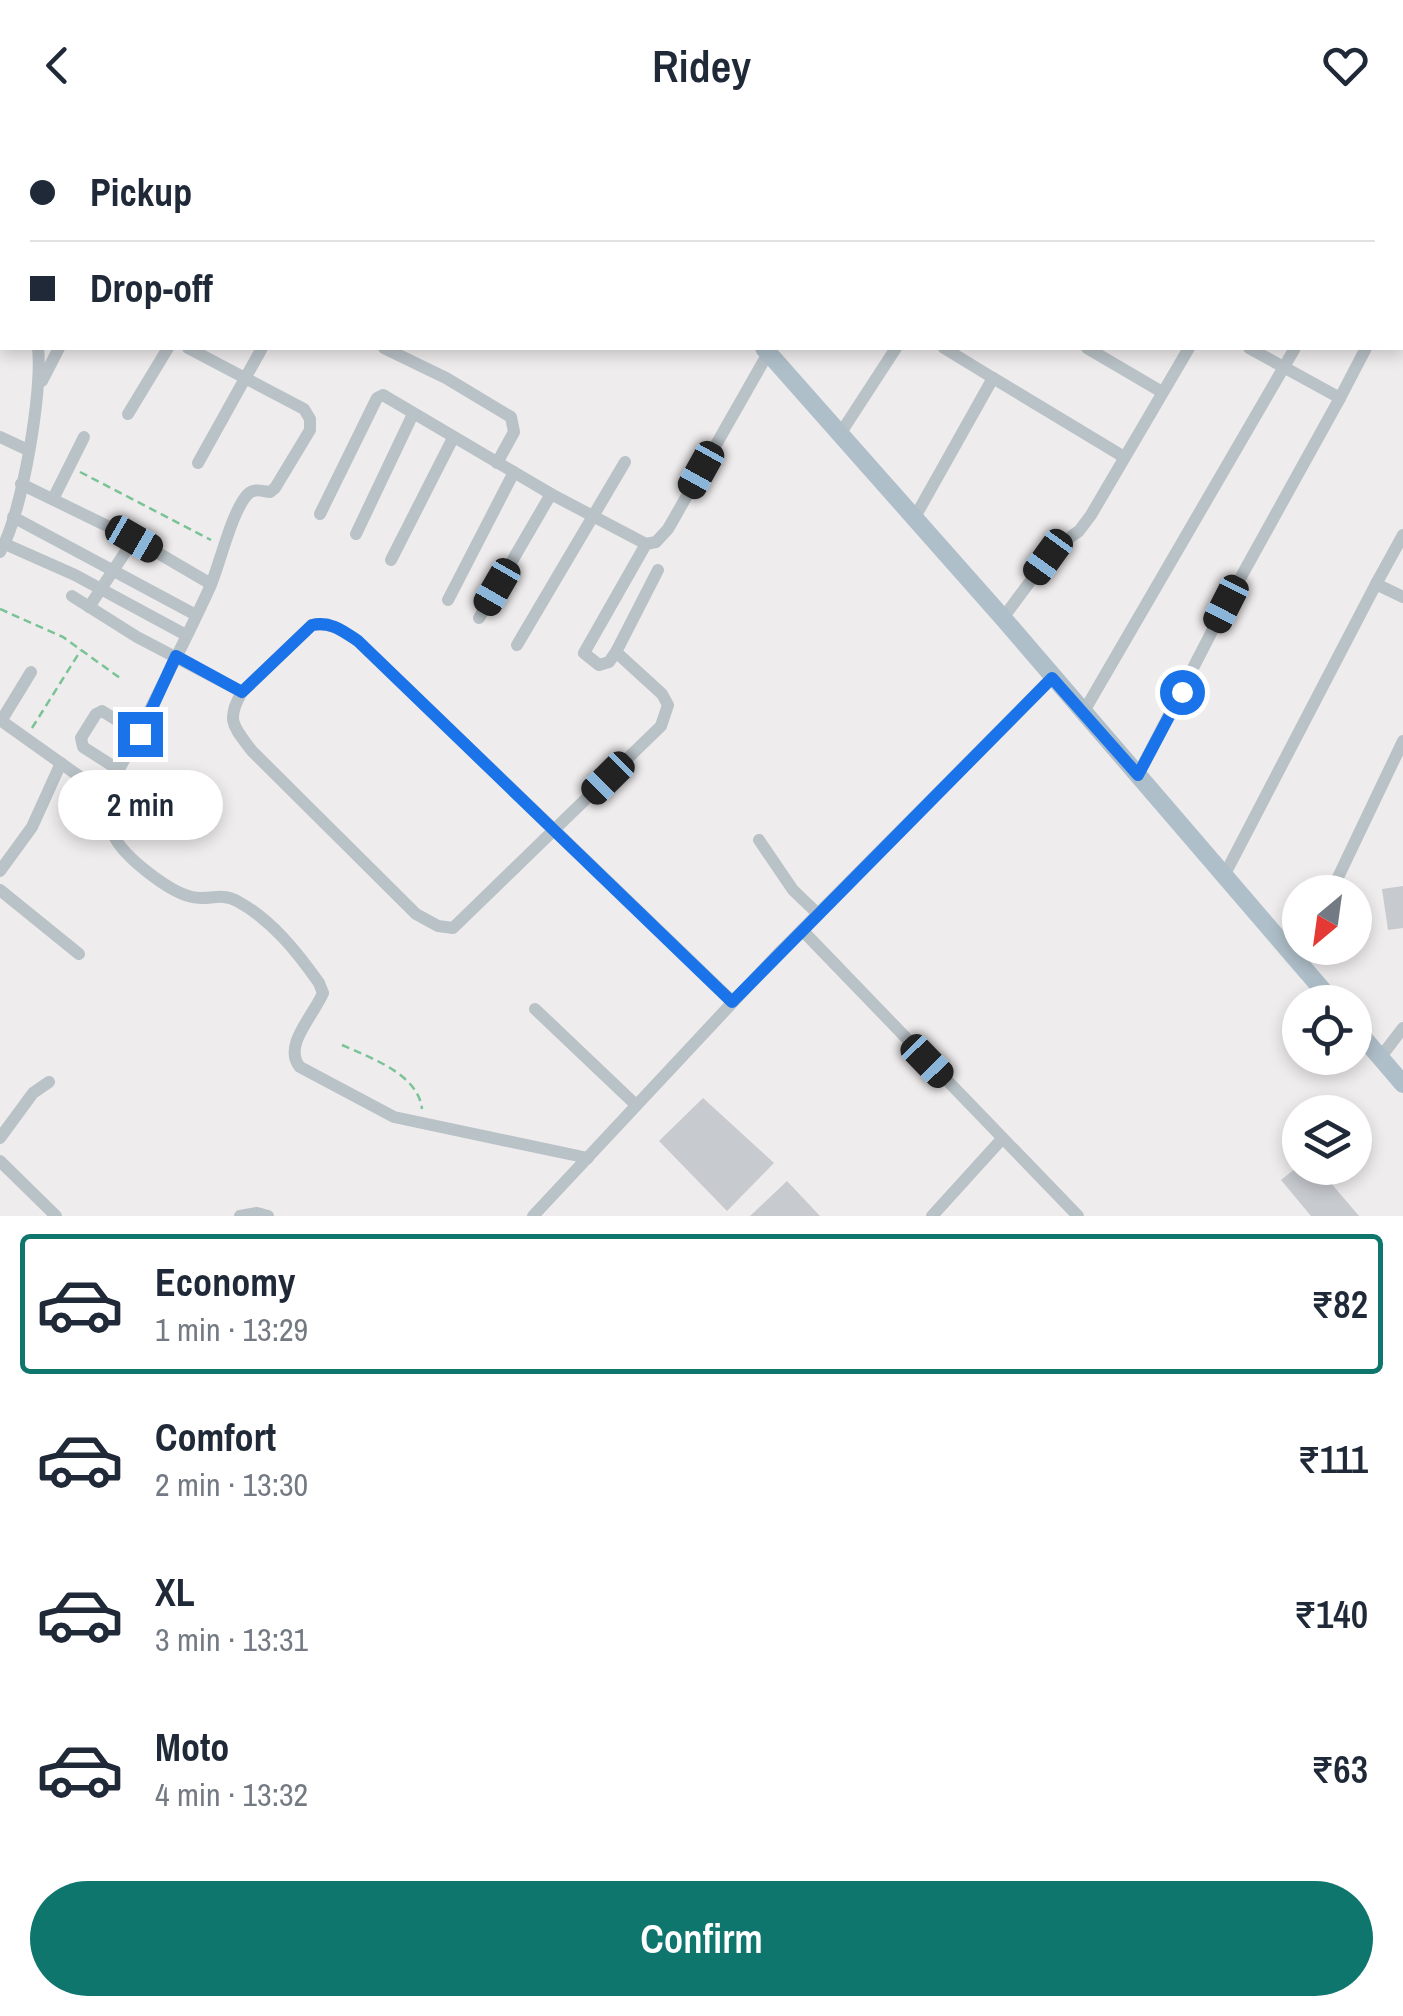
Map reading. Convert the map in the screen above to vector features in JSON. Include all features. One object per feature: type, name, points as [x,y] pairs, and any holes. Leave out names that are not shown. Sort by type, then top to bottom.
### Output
[{"type":"main road","points":[[769,350],[1052,678],[1282,934]]},
{"type":"main road","points":[[1372,1048],[1403,1084]]},
{"type":"street","points":[[38,350],[38,388],[28,450],[2,548],[101,588],[186,635]]},
{"type":"street","points":[[38,388],[58,350]]},
{"type":"street","points":[[128,414],[167,350]]},
{"type":"street","points":[[31,672],[1,721],[93,786],[110,788],[211,584],[223,546],[247,495],[275,488],[310,430],[304,409],[192,350]]},
{"type":"street","points":[[198,463],[261,350]]},
{"type":"street","points":[[388,350],[511,416],[514,432],[497,463]]},
{"type":"street","points":[[320,514],[378,398],[383,395],[593,518],[646,544],[656,542],[668,530],[767,350]]},
{"type":"street","points":[[840,434],[895,350]]},
{"type":"street","points":[[947,350],[1124,457]]},
{"type":"street","points":[[1089,350],[1162,392]]},
{"type":"street","points":[[1003,618],[1055,548],[1079,531],[1187,350]]},
{"type":"street","points":[[1252,350],[1340,398]]},
{"type":"street","points":[[1083,713],[1294,350]]},
{"type":"street","points":[[1138,775],[1365,350]]},
{"type":"street","points":[[914,516],[993,378]]},
{"type":"street","points":[[356,534],[414,414]]},
{"type":"street","points":[[0,437],[28,450]]},
{"type":"street","points":[[53,499],[84,437]]},
{"type":"street","points":[[391,560],[453,438]]},
{"type":"street","points":[[517,645],[626,462]]},
{"type":"street","points":[[448,600],[514,472]]},
{"type":"street","points":[[21,484],[134,539],[211,584]]},
{"type":"street","points":[[479,618],[551,494]]},
{"type":"street","points":[[12,517],[196,615]]},
{"type":"street","points":[[1225,874],[1403,535]]},
{"type":"street","points":[[88,607],[134,539]]},
{"type":"street","points":[[646,544],[584,653],[599,665],[609,662],[616,652],[658,570]]},
{"type":"street","points":[[1376,584],[1403,597]]},
{"type":"street","points":[[72,596],[242,692]]},
{"type":"street","points":[[616,652],[662,694],[668,705],[666,716],[660,726],[555,831],[465,921],[454,928],[438,926],[416,914],[252,750],[233,726],[232,709],[242,692],[312,625],[337,627],[358,641],[555,831],[732,1002]]},
{"type":"street","points":[[533,1216],[732,1002],[1052,678]]},
{"type":"street","points":[[119,770],[83,747],[81,738],[102,711],[140,734]]},
{"type":"street","points":[[1339,875],[1403,741]]},
{"type":"street","points":[[0,870],[32,828],[61,763]]},
{"type":"street","points":[[104,790],[113,834],[140,865],[174,890],[193,898],[219,895],[238,901],[274,930],[311,971],[323,993],[292,1049],[300,1068],[394,1117],[588,1158]]},
{"type":"street","points":[[760,840],[794,890],[818,914]]},
{"type":"street","points":[[0,890],[79,954]]},
{"type":"street","points":[[802,930],[1078,1216]]},
{"type":"street","points":[[534,1010],[636,1105]]},
{"type":"street","points":[[1380,1058],[1403,1028]]},
{"type":"street","points":[[0,1138],[33,1094],[49,1082]]},
{"type":"street","points":[[932,1216],[1001,1140]]},
{"type":"street","points":[[0,1161],[56,1216]]},
{"type":"street","points":[[240,1216],[268,1216]]},
{"type":"path","points":[[70,467],[223,546]]},
{"type":"path","points":[[0,608],[63,637],[120,678]]},
{"type":"path","points":[[26,737],[82,650]]},
{"type":"path","points":[[342,1045],[401,1076],[420,1096],[424,1125]]},
{"type":"building","points":[[1403,886],[1403,928],[1388,930],[1382,889]]},
{"type":"building","points":[[703,1098],[774,1163],[727,1211],[659,1141]]},
{"type":"building","points":[[787,1181],[820,1216],[750,1216]]},
{"type":"building","points":[[1285,1185],[1333,1185],[1359,1216],[1311,1216]]},
{"type":"route","points":[[140,734],[176,656],[242,692],[312,625],[337,627],[358,641],[732,1002],[1052,678],[1138,775],[1182,692]]}]
